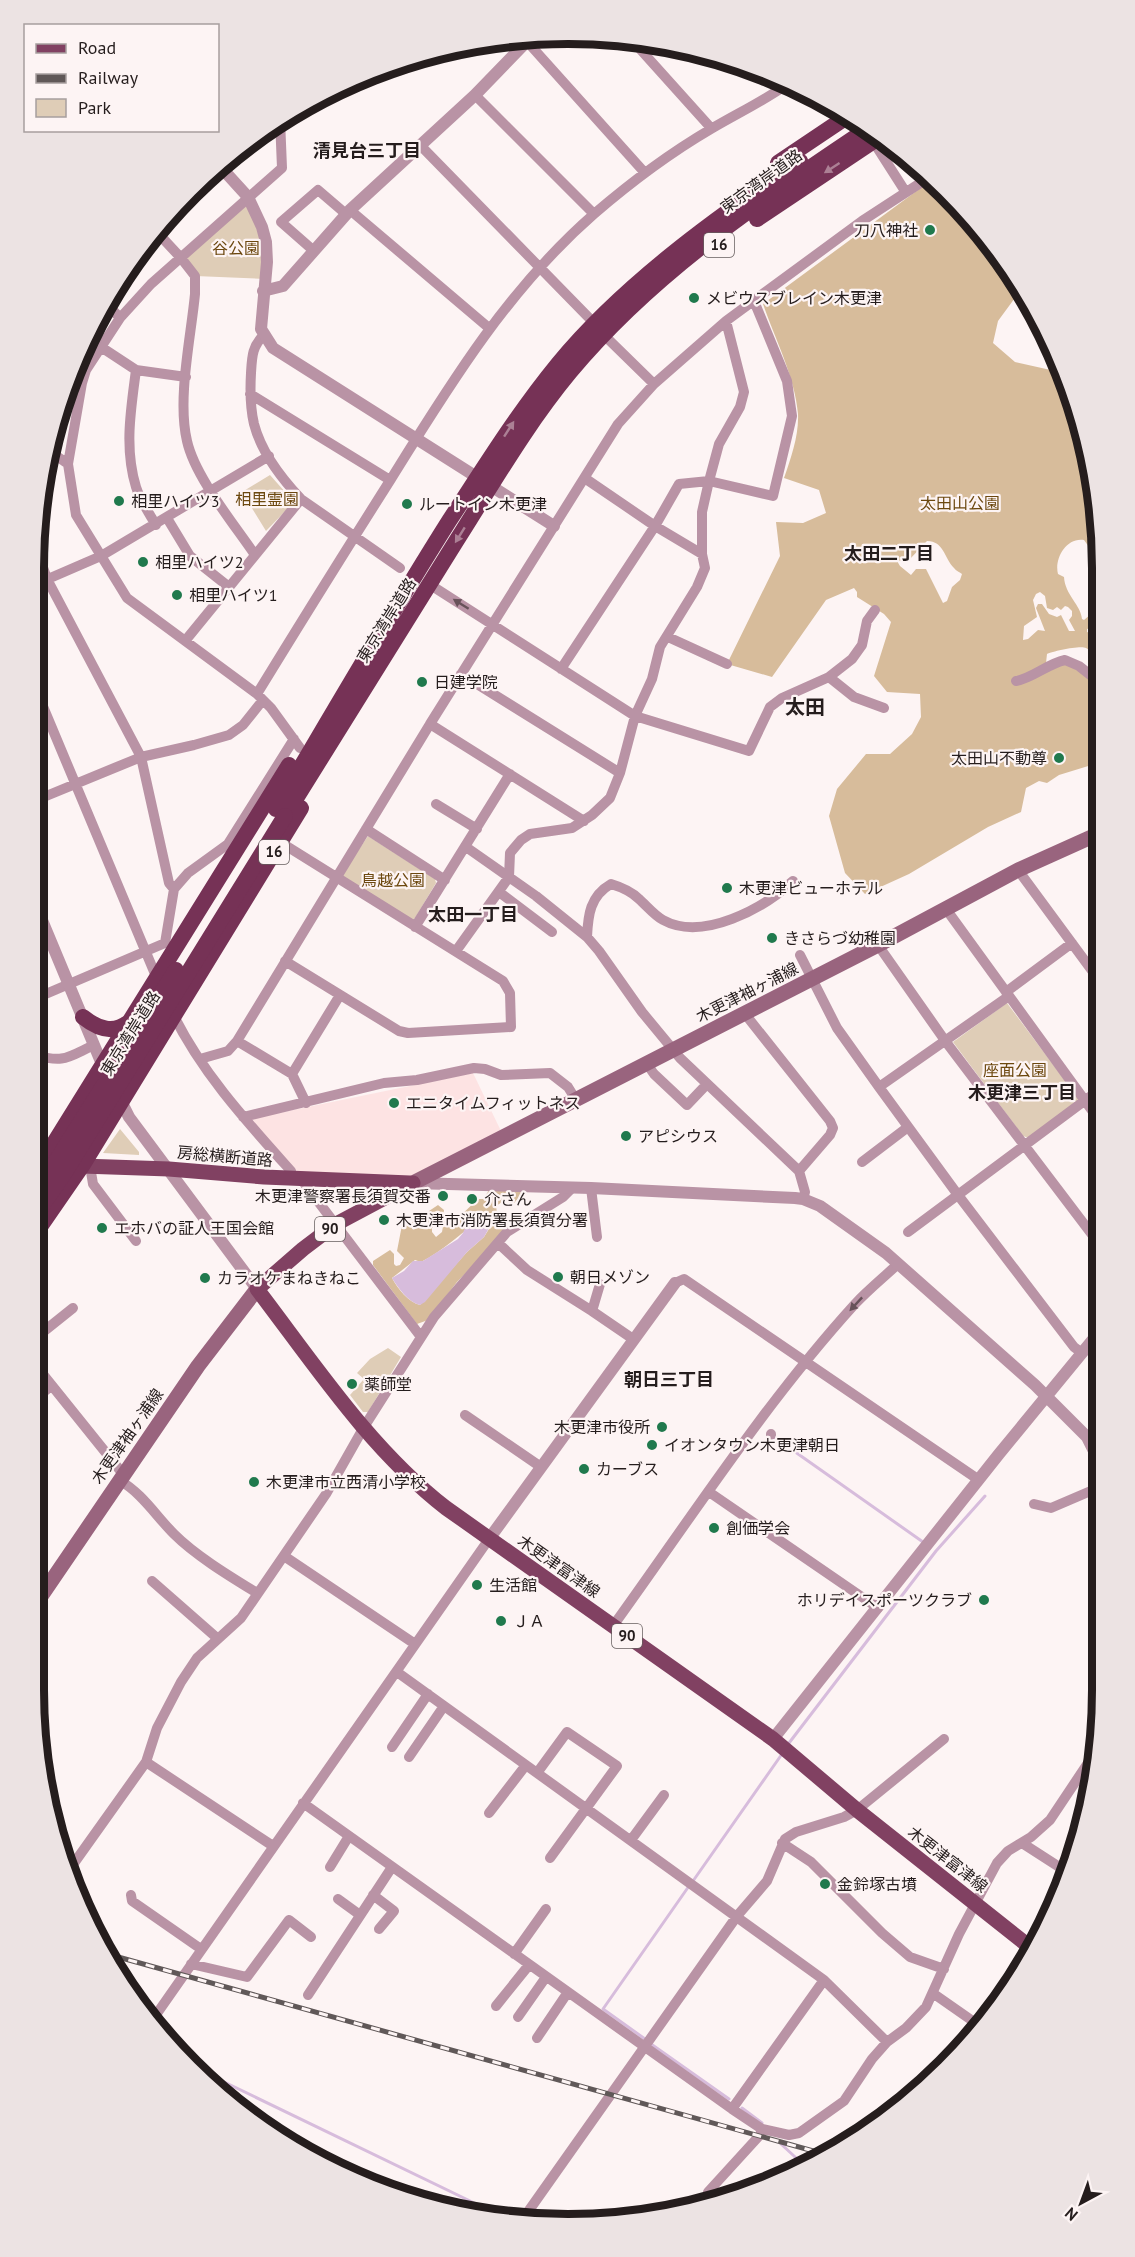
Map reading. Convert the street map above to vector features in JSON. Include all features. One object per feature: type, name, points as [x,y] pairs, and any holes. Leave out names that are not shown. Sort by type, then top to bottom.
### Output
[{"type":"highway","name":"16","points":[[595,324],[600,309],[659,252],[713,209],[841,121]]},
{"type":"highway","name":"東京湾岸道路","points":[[44,1203],[65,1172],[280,813],[407,573],[529,427],[627,302],[712,223],[851,127]]},
{"type":"highway","name":"16","points":[[571,372],[726,239],[868,139]]},
{"type":"highway","name":"東京湾岸道路","points":[[44,1181],[419,600],[516,419],[559,363],[595,324],[719,233],[868,139]]},
{"type":"highway","name":"16","points":[[44,1156],[157,980],[297,743],[378,623],[407,573]]},
{"type":"highway","name":"16","points":[[44,1224],[86,1166],[121,1101],[393,659],[419,600]]},
{"type":"highway","points":[[82,1017],[93,1025],[110,1030],[118,1028],[133,1018]]},
{"type":"highway","name":"房総横断道路","points":[[44,1168],[86,1166]]},
{"type":"main road","name":"木更津袖ヶ浦線","points":[[413,1183],[745,1014],[1018,870],[1092,838]]},
{"type":"main road","name":"房総横断道路","points":[[86,1166],[169,1169],[296,1179],[413,1183]]},
{"type":"main road","name":"90","points":[[257,1289],[294,1256],[336,1224],[413,1183]]},
{"type":"main road","name":"木更津袖ヶ浦線","points":[[44,1592],[198,1366],[257,1289]]},
{"type":"main road","name":"木更津富津線","points":[[257,1289],[364,1426],[414,1482],[489,1539],[773,1739],[857,1810],[1025,1943]]},
{"type":"street","points":[[534,45],[645,173]]},
{"type":"street","points":[[263,291],[283,286],[348,212],[475,95],[520,46]]},
{"type":"street","points":[[640,49],[711,128]]},
{"type":"street","points":[[44,797],[141,756],[229,735],[243,725],[354,537],[448,386],[489,328],[541,268],[594,214],[645,173],[711,128],[767,99],[780,89]]},
{"type":"street","points":[[475,95],[594,214]]},
{"type":"street","points":[[44,995],[165,943],[174,889],[188,873],[228,844],[297,743],[260,697],[127,598],[76,515],[68,464],[86,370],[120,318],[151,284],[282,168],[280,129]]},
{"type":"street","points":[[420,146],[595,324]]},
{"type":"street","points":[[882,149],[905,191]]},
{"type":"street","points":[[225,172],[248,197],[256,211],[266,242],[267,262],[261,329],[273,348],[554,526]]},
{"type":"street","points":[[200,1059],[228,1051],[237,1041],[491,624],[586,479],[618,424],[654,384],[726,321],[905,191],[921,182]]},
{"type":"street","points":[[314,251],[281,222],[318,190],[489,328]]},
{"type":"street","points":[[162,237],[195,276],[184,403],[187,441],[195,463],[255,555]]},
{"type":"street","points":[[561,669],[655,526],[679,484],[708,481],[772,496],[792,416],[787,381],[754,302]]},
{"type":"street","points":[[112,309],[120,318]]},
{"type":"street","points":[[456,951],[509,877],[510,854],[525,837],[530,834],[572,828],[585,821],[610,798],[620,773],[635,716],[652,680],[660,647],[697,587],[705,568],[702,554],[702,512],[708,481],[719,444],[741,407],[744,392],[726,321]]},
{"type":"street","points":[[264,335],[252,352],[250,394],[254,425],[269,456],[301,499],[407,573]]},
{"type":"street","points":[[609,340],[654,384]]},
{"type":"street","points":[[101,347],[136,370],[186,377]]},
{"type":"street","points":[[136,370],[129,426],[129,460],[136,489],[156,525]]},
{"type":"street","points":[[79,379],[82,383]]},
{"type":"street","points":[[250,394],[390,480]]},
{"type":"street","points":[[56,456],[68,464]]},
{"type":"street","points":[[44,580],[101,556],[269,456]]},
{"type":"street","points":[[586,479],[655,526],[702,554]]},
{"type":"street","points":[[185,641],[301,499]]},
{"type":"street","points":[[167,518],[190,556],[229,587]]},
{"type":"street","points":[[44,570],[141,756],[169,883],[174,889]]},
{"type":"street","points":[[429,584],[635,716],[749,751],[770,707],[782,698],[829,677],[857,652],[862,645],[867,621],[875,610]]},
{"type":"street","points":[[668,637],[727,664]]},
{"type":"street","points":[[1016,681],[1024,680],[1041,668],[1065,660],[1079,666],[1092,676]]},
{"type":"street","points":[[461,674],[620,773]]},
{"type":"street","points":[[829,677],[854,697],[884,708]]},
{"type":"street","points":[[44,709],[174,1016],[222,1092],[336,1224],[421,1337]]},
{"type":"street","points":[[430,724],[585,821]]},
{"type":"street","points":[[415,927],[510,774]]},
{"type":"street","points":[[436,804],[477,829]]},
{"type":"street","points":[[366,829],[445,880]]},
{"type":"street","points":[[280,843],[503,981],[510,993],[511,1027],[408,1033],[399,1031],[285,961]]},
{"type":"street","points":[[466,847],[587,937],[673,1050],[799,1171],[805,1187],[803,1199]]},
{"type":"street","points":[[1018,870],[1092,970]]},
{"type":"street","points":[[587,937],[591,904],[601,889],[611,884],[637,896],[663,920],[676,926],[688,927],[731,919],[750,911],[775,897],[793,881]]},
{"type":"street","points":[[499,892],[552,932]]},
{"type":"street","points":[[946,909],[1092,1110]]},
{"type":"street","points":[[44,926],[103,1066],[129,1117],[257,1289]]},
{"type":"street","points":[[879,1087],[946,1042],[1072,943]]},
{"type":"street","points":[[878,945],[946,1042],[1092,1235]]},
{"type":"street","points":[[800,955],[837,1028],[958,1195],[1074,1347],[1082,1353]]},
{"type":"street","points":[[292,1074],[340,995]]},
{"type":"street","points":[[745,1014],[830,1121],[833,1128],[830,1135],[799,1171]]},
{"type":"street","points":[[237,1041],[292,1074],[306,1103]]},
{"type":"street","points":[[44,1057],[64,1059],[94,1045]]},
{"type":"street","points":[[647,1064],[654,1074],[687,1106],[707,1084]]},
{"type":"street","points":[[243,1117],[384,1083],[417,1080],[474,1068],[501,1075],[550,1073],[568,1088],[576,1100]]},
{"type":"street","points":[[908,1232],[1092,1095]]},
{"type":"street","points":[[862,1162],[908,1127]]},
{"type":"street","points":[[86,1166],[93,1184],[136,1240]]},
{"type":"street","points":[[413,1183],[573,1187],[803,1199],[831,1212],[898,1264],[1047,1396],[1088,1437],[1092,1446]]},
{"type":"street","points":[[74,1865],[146,1762],[157,1728],[169,1702],[197,1658],[241,1618],[326,1494],[364,1426],[435,1317],[507,1232],[563,1197],[573,1187]]},
{"type":"street","points":[[591,1188],[597,1237]]},
{"type":"street","points":[[498,1243],[527,1270],[633,1339]]},
{"type":"street","points":[[613,1626],[709,1491],[806,1362],[856,1303],[898,1264]]},
{"type":"street","points":[[157,2014],[489,1539],[675,1283],[684,1279],[980,1479]]},
{"type":"street","points":[[592,1311],[600,1284]]},
{"type":"street","points":[[44,1331],[73,1308]]},
{"type":"street","points":[[773,1739],[1092,1341]]},
{"type":"street","points":[[44,1377],[121,1477],[176,1536],[228,1575],[257,1593]]},
{"type":"street","points":[[44,1392],[51,1386]]},
{"type":"street","points":[[465,1415],[541,1467]]},
{"type":"street","points":[[709,1491],[878,1608]]},
{"type":"street","points":[[1034,1504],[1050,1508],[1092,1491]]},
{"type":"street","points":[[284,1556],[415,1644]]},
{"type":"street","points":[[152,1581],[217,1638]]},
{"type":"street","points":[[397,1672],[824,1980],[887,2042]]},
{"type":"street","points":[[392,1747],[428,1694]]},
{"type":"street","points":[[409,1757],[444,1706]]},
{"type":"street","points":[[537,1773],[567,1732],[617,1766],[550,1858]]},
{"type":"street","points":[[528,2212],[737,1916],[767,1881],[785,1839],[796,1832],[844,1817],[857,1810],[944,1738]]},
{"type":"street","points":[[146,1762],[273,1846]]},
{"type":"street","points":[[489,1813],[526,1765]]},
{"type":"street","points":[[303,1803],[732,2109],[762,2129],[789,2135],[800,2133],[844,2100],[872,2059],[887,2042],[916,2019],[926,2007],[934,1994],[958,1934],[997,1863],[1008,1851],[1050,1821],[1085,1767]]},
{"type":"street","points":[[631,1840],[664,1795]]},
{"type":"street","points":[[330,1867],[349,1836]]},
{"type":"street","points":[[782,1843],[812,1862],[910,1958],[944,1969]]},
{"type":"street","points":[[1022,1843],[1060,1868]]},
{"type":"street","points":[[308,1995],[392,1867]]},
{"type":"street","points":[[131,1895],[132,1901],[201,1949]]},
{"type":"street","points":[[373,1895],[394,1911],[379,1929]]},
{"type":"street","points":[[338,1899],[360,1915]]},
{"type":"street","points":[[514,1954],[546,1910]]},
{"type":"street","points":[[191,1964],[247,1977],[290,1920],[311,1937]]},
{"type":"street","points":[[496,2006],[529,1965]]},
{"type":"street","points":[[518,2017],[546,1977]]},
{"type":"street","points":[[732,2109],[824,1980]]},
{"type":"street","points":[[537,2038],[568,1992]]},
{"type":"street","points":[[934,1994],[973,2021]]},
{"type":"street","points":[[708,2194],[760,2135],[762,2129]]},
{"type":"shaded area","points":[[473,1073],[501,1131],[413,1180],[295,1176],[249,1119]]},
{"type":"shaded area","points":[[477,1217],[490,1218],[493,1221],[484,1237],[467,1252],[425,1302],[420,1305],[408,1298],[392,1278],[404,1271],[413,1261],[423,1261],[458,1239],[466,1225]]},
{"type":"green space","name":"太田山公園","points":[[925,185],[961,222],[983,249],[1016,297],[998,321],[993,343],[1015,362],[1053,371],[1074,432],[1087,499],[1091,548],[1084,540],[1072,542],[1063,550],[1057,568],[1058,574],[1064,577],[1067,589],[1082,619],[1084,620],[1092,613],[1092,628],[1087,629],[1087,632],[1092,634],[1092,652],[1083,647],[1061,650],[1047,654],[1046,663],[1064,662],[1092,676],[1092,765],[1059,775],[1047,783],[1039,781],[1026,788],[1021,812],[988,827],[909,874],[865,894],[845,873],[829,816],[837,789],[866,754],[890,754],[912,734],[921,717],[920,694],[887,692],[874,676],[891,622],[884,614],[857,597],[854,588],[826,600],[772,677],[727,664],[780,556],[776,522],[803,523],[826,513],[819,490],[784,478],[796,438],[798,422],[796,400],[789,372],[763,304]],"holes":[[[927,541],[940,547],[951,564],[962,574],[960,580],[952,587],[947,601],[943,603],[926,569],[916,569],[911,575],[897,561],[910,559]],[[1040,592],[1045,596],[1047,608],[1053,610],[1057,607],[1061,610],[1065,606],[1072,611],[1069,620],[1075,631],[1069,631],[1061,615],[1057,617],[1049,614],[1042,604],[1038,604],[1036,608],[1045,631],[1038,630],[1028,639],[1023,640],[1024,626],[1037,617],[1033,600]]]},
{"type":"green space","name":"谷公園","points":[[248,197],[256,211],[265,279],[195,276],[181,258]]},
{"type":"green space","name":"相里霊園","points":[[270,475],[294,502],[266,531],[242,492]]},
{"type":"green space","name":"鳥越公園","points":[[368,836],[435,879],[436,883],[411,921],[341,876]]},
{"type":"green space","name":"座面公園","points":[[1007,1003],[1078,1098],[1078,1101],[1029,1138],[1023,1136],[953,1042]]},
{"type":"green space","points":[[120,1129],[139,1152],[139,1155],[103,1153]]},
{"type":"green space","points":[[490,1189],[520,1189],[521,1195],[514,1203],[505,1200],[496,1206],[497,1213],[509,1219],[505,1232],[457,1282],[428,1320],[417,1324],[373,1265],[373,1261],[390,1250],[394,1254],[394,1264],[400,1265],[404,1258],[397,1251],[402,1225],[422,1219],[438,1205],[444,1210],[443,1217],[432,1228],[436,1237],[442,1232],[444,1221],[458,1218],[478,1199],[483,1199]],"holes":[[[482,1218],[489,1218],[492,1224],[484,1237],[467,1252],[420,1305],[411,1301],[400,1291],[392,1278],[415,1260],[421,1262],[437,1252]]]},
{"type":"green space","points":[[388,1348],[401,1357],[368,1412],[363,1412],[350,1395],[364,1379],[357,1373],[370,1359]]},
{"type":"waterway","points":[[774,1437],[923,1542]]},
{"type":"waterway","points":[[789,1743],[936,1551],[985,1496]]},
{"type":"waterway","points":[[693,1881],[782,1754]]},
{"type":"waterway","points":[[645,2039],[603,2009],[689,1886]]},
{"type":"waterway","points":[[651,2044],[729,2099]]},
{"type":"waterway","points":[[217,2079],[479,2206]]},
{"type":"waterway","points":[[742,2108],[762,2123]]},
{"type":"waterway","points":[[781,2144],[798,2160]]},
{"type":"railway","points":[[117,1957],[814,2151]]},
{"type":"place","name":"刀八神社","points":[[930,230]]},
{"type":"place","name":"メビウスブレイン木更津","points":[[694,298]]},
{"type":"place","name":"相里ハイツ3","points":[[119,501]]},
{"type":"place","name":"ルートイン木更津","points":[[407,504]]},
{"type":"place","name":"相里ハイツ2","points":[[143,562]]},
{"type":"place","name":"相里ハイツ1","points":[[177,595]]},
{"type":"place","name":"日建学院","points":[[422,682]]},
{"type":"place","name":"太田山不動尊","points":[[1059,758]]},
{"type":"place","name":"木更津ビューホテル","points":[[727,888]]},
{"type":"place","name":"きさらづ幼稚園","points":[[772,938]]},
{"type":"place","name":"エニタイムフィットネス","points":[[394,1103]]},
{"type":"place","name":"アピシウス","points":[[626,1136]]},
{"type":"place","name":"木更津警察署長須賀交番","points":[[443,1196]]},
{"type":"place","name":"介さん","points":[[472,1199]]},
{"type":"place","name":"木更津市消防署長須賀分署","points":[[384,1220]]},
{"type":"place","name":"エホバの証人王国会館","points":[[102,1228]]},
{"type":"place","name":"朝日メゾン","points":[[558,1277]]},
{"type":"place","name":"カラオケまねきねこ","points":[[205,1278]]},
{"type":"place","name":"薬師堂","points":[[352,1384]]},
{"type":"place","name":"木更津市役所","points":[[662,1427]]},
{"type":"place","name":"イオンタウン木更津朝日","points":[[652,1445]]},
{"type":"place","name":"カーブス","points":[[584,1469]]},
{"type":"place","name":"木更津市立西清小学校","points":[[254,1482]]},
{"type":"place","name":"創価学会","points":[[714,1528]]},
{"type":"place","name":"生活館","points":[[477,1585]]},
{"type":"place","name":"ホリデイスポーツクラブ","points":[[984,1600]]},
{"type":"place","name":"ＪＡ","points":[[501,1621]]},
{"type":"place","name":"金鈴塚古墳","points":[[825,1884]]},
{"type":"district","name":"清見台三丁目","points":[[367,151]]},
{"type":"district","name":"太田二丁目","points":[[889,554]]},
{"type":"district","name":"太田","points":[[805,707]]},
{"type":"district","name":"太田一丁目","points":[[473,915]]},
{"type":"district","name":"木更津三丁目","points":[[1022,1093]]},
{"type":"district","name":"朝日三丁目","points":[[669,1380]]}]
